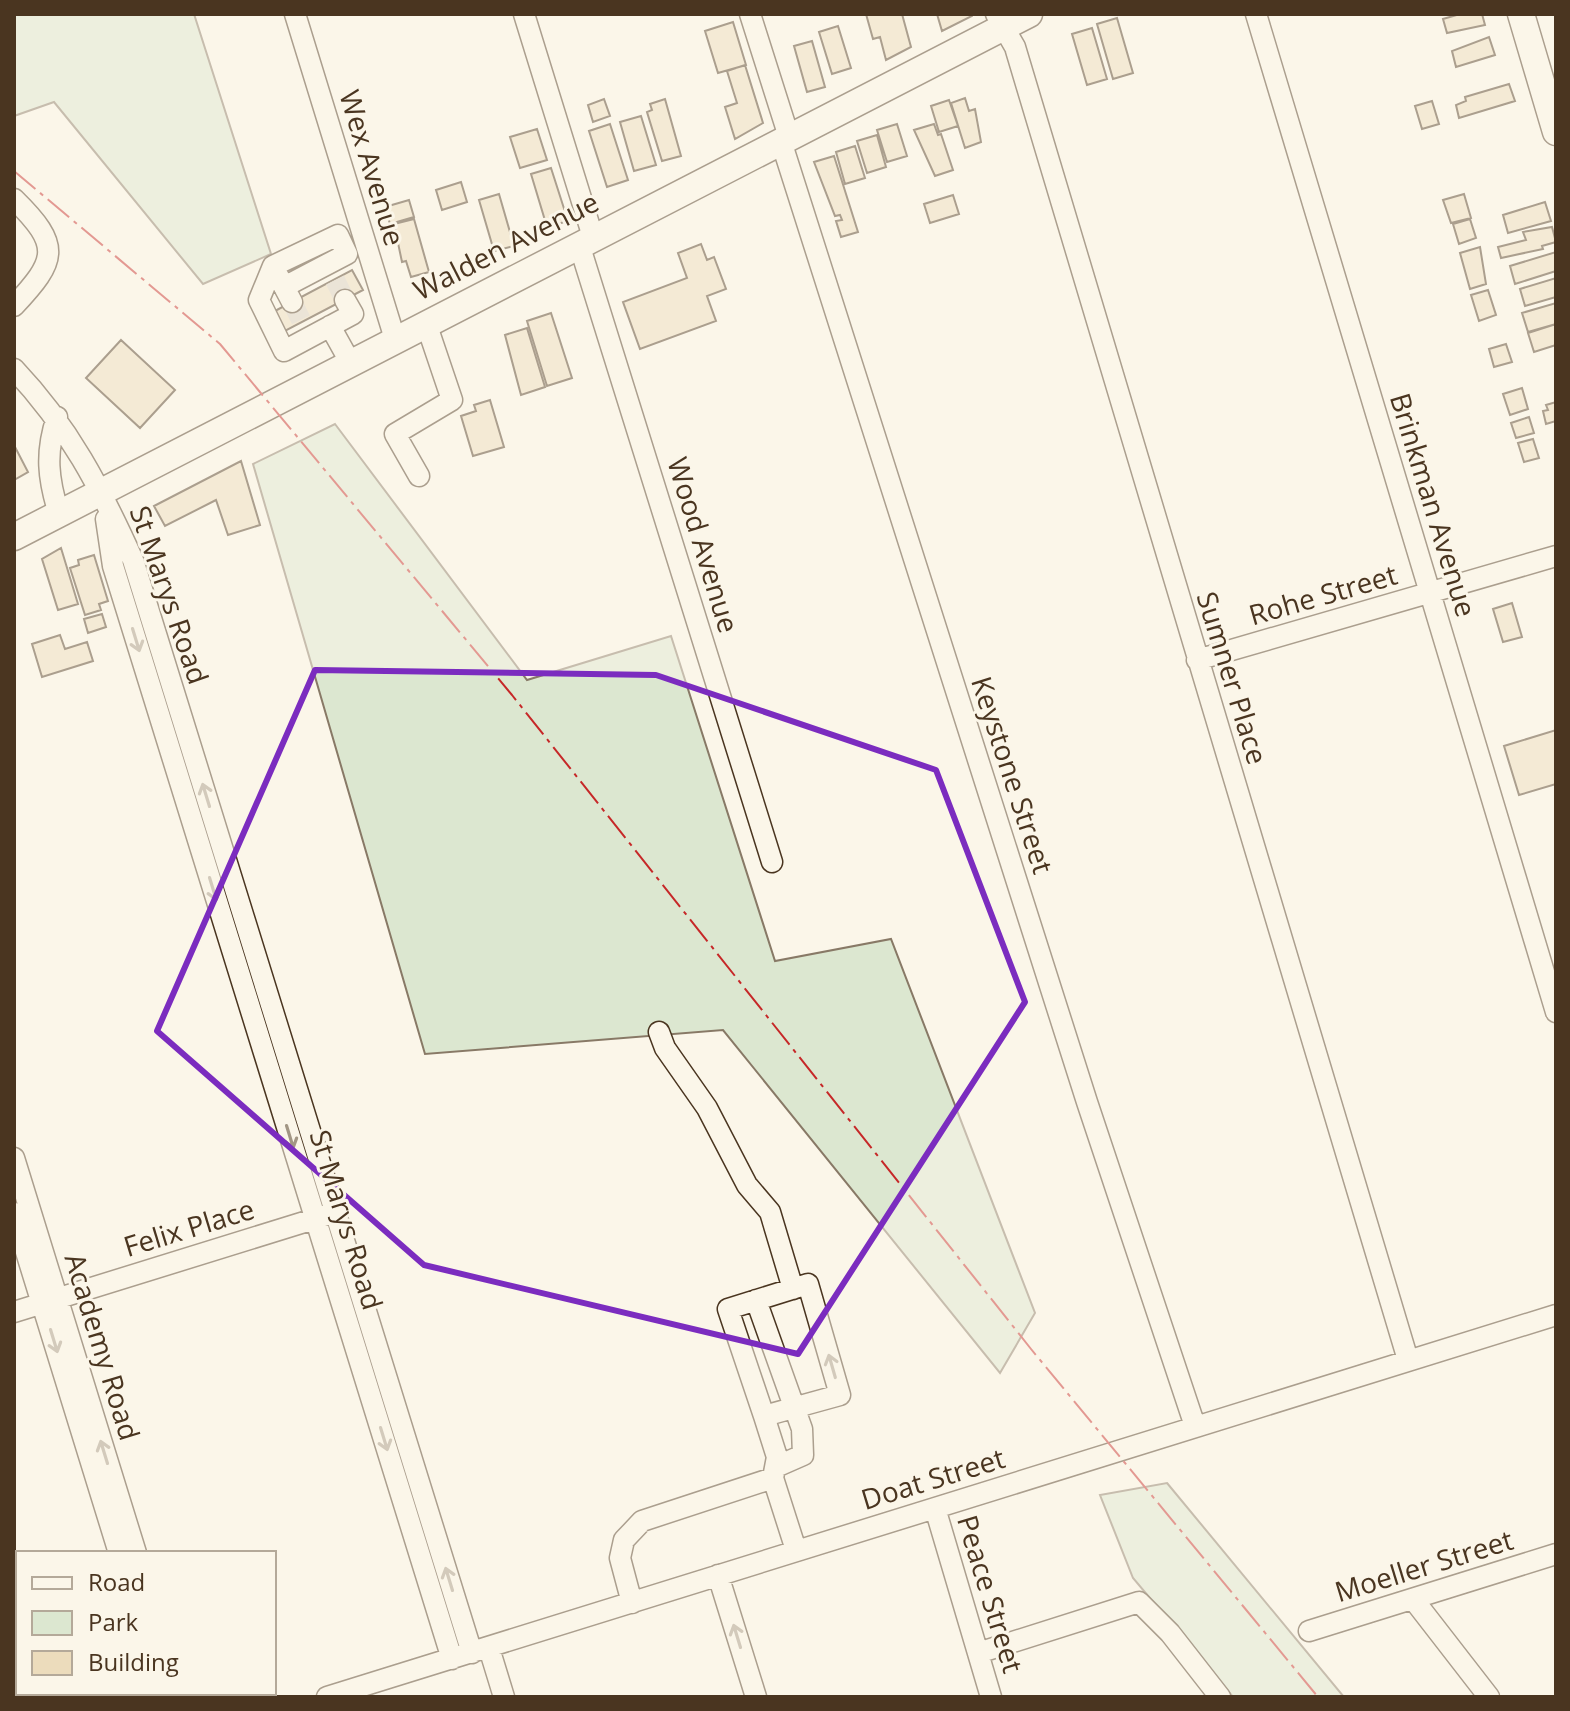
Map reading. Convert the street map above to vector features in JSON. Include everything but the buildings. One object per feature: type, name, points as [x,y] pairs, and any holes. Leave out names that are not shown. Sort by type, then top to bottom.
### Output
[{"type":"main road","name":"Walden Avenue","points":[[14,537],[785,139],[1000,20],[1029,14]]},
{"type":"main road","points":[[1521,14],[1556,132]]},
{"type":"street","name":"Wex Avenue","points":[[295,14],[395,339]]},
{"type":"street","name":"Wood Avenue","points":[[524,14],[586,241],[772,862]]},
{"type":"street","name":"Keystone Street","points":[[750,14],[785,139],[1078,1071],[1195,1426]]},
{"type":"street","name":"Brinkman Avenue","points":[[1256,14],[1556,1012]]},
{"type":"street","name":"Sumner Place","points":[[1000,20],[1015,47],[1408,1360]]},
{"type":"street","points":[[14,199],[41,225],[49,261],[44,275],[14,306]]},
{"type":"street","points":[[345,300],[353,314],[330,326],[306,329],[284,351],[259,300],[273,266],[338,235],[361,228]]},
{"type":"street","points":[[273,266],[288,294],[306,275],[331,272],[347,254],[338,235]]},
{"type":"street","points":[[316,245],[331,272]]},
{"type":"street","points":[[296,255],[306,275]]},
{"type":"street","points":[[419,476],[395,434],[452,400],[426,323]]},
{"type":"street","points":[[330,326],[350,362]]},
{"type":"street","points":[[14,369],[57,417],[102,492]]},
{"type":"street","points":[[57,417],[48,443],[49,483],[59,514]]},
{"type":"street","name":"St Marys Road","points":[[102,492],[113,566],[180,748],[382,1396],[471,1653],[504,1697]]},
{"type":"street","name":"Rohe Street","points":[[1197,660],[1556,556]]},
{"type":"street","points":[[659,1032],[665,1048],[707,1108],[747,1185],[770,1212],[793,1289]]},
{"type":"street","name":"Academy Road","points":[[14,1158],[50,1301],[106,1484],[119,1551]]},
{"type":"street","name":"Academy Road","points":[[14,1213],[50,1301]]},
{"type":"street","name":"Felix Place","points":[[14,1312],[326,1215]]},
{"type":"street","points":[[764,1416],[840,1395],[808,1284],[728,1309],[764,1416],[796,1550]]},
{"type":"street","points":[[632,1603],[620,1558],[624,1540],[642,1521],[775,1472],[803,1455],[802,1429],[756,1300]]},
{"type":"street","name":"Doat Street","points":[[327,1697],[1556,1315]]},
{"type":"street","name":"Academy Road","points":[[106,1484],[135,1551]]},
{"type":"street","name":"Peace Street","points":[[935,1508],[991,1697]]},
{"type":"street","name":"Moeller Street","points":[[1309,1631],[1556,1554]]},
{"type":"street","points":[[718,1575],[756,1697]]},
{"type":"street","points":[[1413,1599],[1489,1697]]},
{"type":"street","points":[[978,1653],[1139,1602],[1170,1633],[1220,1697]]},
{"type":"highlighted area","points":[[315,670],[656,675],[936,770],[1025,1002],[798,1354],[424,1265],[157,1031]]},
{"type":"green space","points":[[14,14],[194,14],[271,254],[203,284],[54,102],[14,116]]},
{"type":"green space","points":[[335,424],[527,680],[671,636],[775,961],[891,939],[1035,1313],[1000,1373],[723,1030],[425,1054],[253,464]]},
{"type":"green space","points":[[1167,1483],[1344,1697],[1233,1697],[1133,1578],[1100,1495]]},
{"type":"tunnel","points":[[335,280],[345,300]]},
{"type":"tunnel","points":[[292,302],[302,322]]},
{"type":"power","points":[[14,171],[220,344],[512,695],[1031,1349],[1318,1697]]}]
